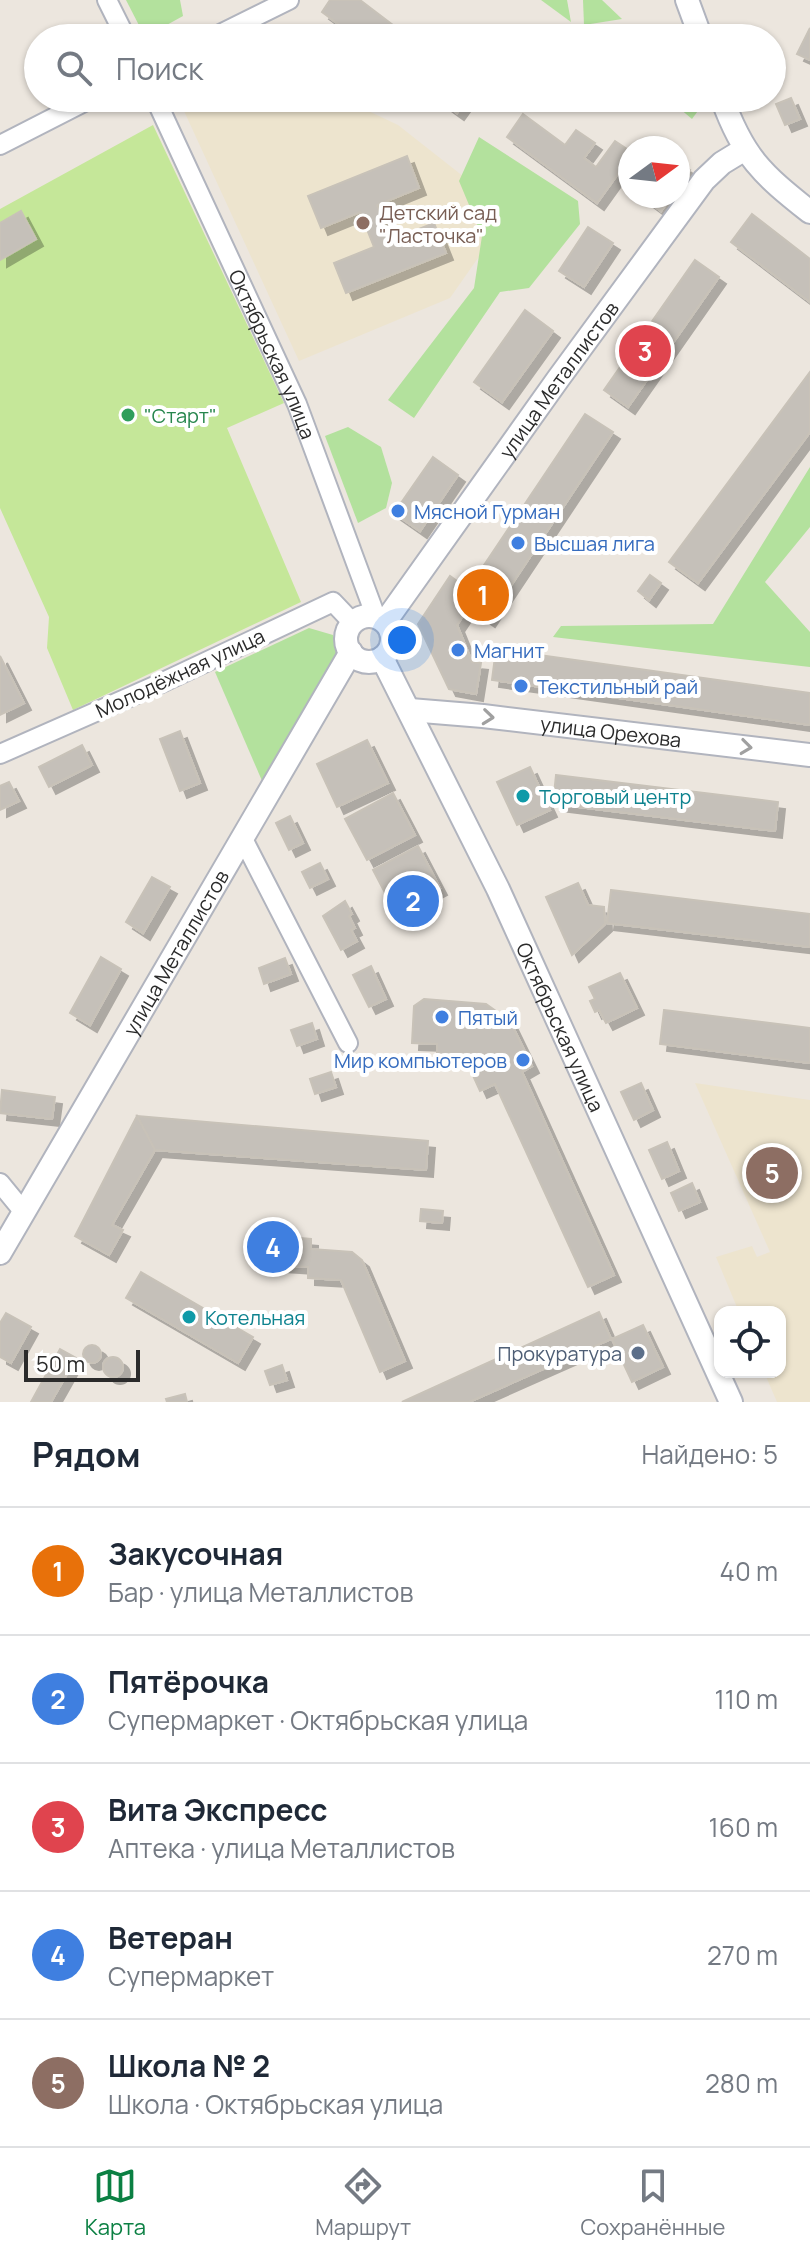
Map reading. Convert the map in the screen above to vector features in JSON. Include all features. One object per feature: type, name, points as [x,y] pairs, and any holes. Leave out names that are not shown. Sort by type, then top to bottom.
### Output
[{"type":"street","points":[[107,0],[119,24]]},
{"type":"street","points":[[240,24],[289,0]]},
{"type":"street","points":[[687,0],[696,24]]},
{"type":"street","points":[[0,145],[65,112]]},
{"type":"street","name":"Октябрьская улица","points":[[161,112],[297,404],[381,620]]},
{"type":"street","points":[[727,112],[745,149],[768,179],[810,212]]},
{"type":"street","name":"улица Металлистов","points":[[381,620],[704,180],[722,163],[745,149]]},
{"type":"street","name":"Молодёжная улица","points":[[0,754],[333,602],[353,623]]},
{"type":"street","points":[[364,616],[381,620],[390,628],[392,641],[382,658],[361,661],[351,652],[346,637],[353,623],[364,616]]},
{"type":"street","name":"улица Металлистов","points":[[0,1253],[351,652]]},
{"type":"street","name":"Октябрьская улица","points":[[382,658],[498,889],[731,1402]]},
{"type":"street","name":"улица Орехова","points":[[410,710],[810,755]]},
{"type":"street","points":[[242,837],[348,1043]]},
{"type":"street","points":[[0,1183],[23,1211]]},
{"type":"shaded area","name":"Детский сад \"Ласточка\"","points":[[184,112],[371,112],[398,125],[487,195],[494,250],[478,258],[450,298],[299,361]]},
{"type":"shaded area","points":[[695,1083],[810,1100],[810,1402],[777,1402],[767,1378],[786,1378],[786,1306],[736,1306],[716,1257],[752,1246],[757,1257],[770,1252]]},
{"type":"green space","points":[[126,0],[180,0],[183,16],[169,24],[138,24]]},
{"type":"green space","points":[[541,0],[567,0],[571,22]]},
{"type":"green space","points":[[583,0],[602,0],[622,19],[590,24],[584,24]]},
{"type":"green space","points":[[684,112],[697,112],[692,119]]},
{"type":"green space","name":"\"Старт\"","points":[[153,125],[284,403],[227,428],[301,602],[73,710],[47,648],[49,617],[0,508],[0,209]]},
{"type":"green space","points":[[479,137],[578,201],[580,224],[529,288],[500,292],[414,418],[388,400],[474,288],[482,236],[459,181]]},
{"type":"green space","points":[[348,427],[381,447],[392,483],[386,508],[358,523],[325,436]]},
{"type":"green space","points":[[810,467],[810,527],[765,582],[810,632],[810,667],[553,637],[561,626],[713,624]]},
{"type":"green space","points":[[309,628],[333,635],[342,661],[266,790],[215,672]]},
{"type":"building","points":[[330,0],[360,0],[392,24],[338,24],[322,12]]},
{"type":"building","points":[[810,28],[810,60],[797,54]]},
{"type":"building","points":[[791,98],[800,119],[785,125],[779,112],[786,112],[786,100]]},
{"type":"building","points":[[523,114],[565,145],[576,130],[595,143],[584,158],[596,167],[615,141],[618,143],[618,174],[597,203],[507,137]]},
{"type":"building","points":[[407,156],[419,188],[377,205],[391,240],[434,223],[446,253],[346,293],[334,263],[374,247],[360,212],[321,228],[308,196]]},
{"type":"building","points":[[21,211],[36,239],[0,260],[0,223]]},
{"type":"building","points":[[752,214],[810,259],[810,302],[731,242]]},
{"type":"building","points":[[588,227],[613,243],[584,287],[559,271]]},
{"type":"building","points":[[695,260],[719,277],[628,407],[604,390]]},
{"type":"building","points":[[525,310],[553,331],[502,402],[474,382]]},
{"type":"building","points":[[810,372],[810,432],[698,583],[669,562]]},
{"type":"building","points":[[585,414],[613,432],[488,620],[469,607],[457,625],[472,662],[481,663],[476,694],[449,689],[418,624],[450,576],[468,589]]},
{"type":"building","points":[[433,457],[458,475],[420,531],[394,513]]},
{"type":"building","points":[[650,575],[661,583],[649,600],[638,591]]},
{"type":"building","points":[[496,649],[810,693],[810,725],[492,680]]},
{"type":"building","points":[[0,656],[24,703],[0,715]]},
{"type":"building","points":[[180,731],[200,783],[180,791],[160,739]]},
{"type":"building","points":[[367,740],[388,783],[337,807],[317,764]]},
{"type":"building","points":[[82,745],[92,765],[49,787],[39,767]]},
{"type":"building","name":"Торговый центр","points":[[530,767],[550,810],[517,825],[497,782]]},
{"type":"building","points":[[556,775],[778,802],[775,831],[553,804]]},
{"type":"building","points":[[9,782],[19,801],[0,810],[0,786]]},
{"type":"building","points":[[393,793],[415,835],[367,860],[345,819]]},
{"type":"building","points":[[290,816],[303,843],[289,850],[276,823]]},
{"type":"building","points":[[418,846],[440,888],[395,912],[373,870]]},
{"type":"building","points":[[320,863],[328,879],[310,888],[302,872]]},
{"type":"building","points":[[152,877],[170,887],[143,933],[126,922]]},
{"type":"building","points":[[578,883],[588,905],[604,907],[605,924],[572,955],[546,897]]},
{"type":"building","points":[[611,890],[810,914],[810,947],[607,923]]},
{"type":"building","points":[[345,901],[352,914],[349,916],[355,928],[351,930],[357,941],[341,950],[323,916]]},
{"type":"building","points":[[101,957],[121,969],[90,1025],[70,1013]]},
{"type":"building","points":[[285,958],[291,974],[264,984],[259,968]]},
{"type":"building","points":[[371,966],[386,999],[369,1007],[353,975]]},
{"type":"building","points":[[620,973],[637,1008],[606,1023],[599,1010],[595,1012],[590,1001],[595,999],[589,987]]},
{"type":"building","points":[[424,999],[486,1004],[510,1021],[532,1066],[522,1072],[614,1275],[588,1287],[495,1084],[480,1091],[466,1060],[437,1060],[437,1044],[412,1043],[414,1006]]},
{"type":"building","points":[[664,1010],[810,1028],[810,1063],[660,1044]]},
{"type":"building","points":[[312,1023],[317,1039],[297,1046],[291,1030]]},
{"type":"building","points":[[331,1072],[336,1087],[315,1094],[310,1079]]},
{"type":"building","points":[[641,1083],[653,1110],[634,1120],[621,1092]]},
{"type":"building","points":[[2,1090],[55,1097],[52,1119],[0,1113]]},
{"type":"building","points":[[137,1116],[428,1141],[426,1170],[155,1150]]},
{"type":"building","points":[[137,1116],[155,1150],[112,1225],[123,1230],[109,1255],[75,1236]]},
{"type":"building","points":[[667,1142],[679,1171],[662,1179],[649,1150]]},
{"type":"building","points":[[692,1183],[700,1202],[679,1211],[671,1193]]},
{"type":"building","points":[[421,1209],[443,1211],[442,1223],[420,1221]]},
{"type":"building","points":[[265,1235],[311,1239],[311,1249],[352,1252],[362,1260],[405,1361],[380,1372],[341,1280],[308,1278],[308,1267],[263,1264]]},
{"type":"building","name":"Котельная","points":[[141,1272],[253,1337],[238,1363],[126,1298]]},
{"type":"building","points":[[599,1312],[611,1339],[469,1402],[402,1402]]},
{"type":"building","points":[[6,1313],[31,1327],[11,1363],[0,1357],[0,1323]]},
{"type":"building","name":"Прокуратура","points":[[643,1325],[663,1367],[632,1382],[612,1339]]},
{"type":"building","points":[[88,1345],[96,1345],[101,1354],[99,1361],[88,1363],[83,1358],[83,1350]]},
{"type":"building","points":[[60,1349],[76,1358],[51,1402],[31,1402]]},
{"type":"building","points":[[109,1357],[117,1357],[123,1367],[117,1377],[109,1377],[103,1371],[103,1363]]},
{"type":"building","points":[[282,1365],[287,1380],[270,1385],[265,1371]]},
{"type":"building","points":[[185,1394],[187,1402],[167,1402],[166,1399]]},
{"type":"place","name":"Детский сад \"Ласточка\"","points":[[363,223]]},
{"type":"place","name":"Вита Экспресс","points":[[645,351]]},
{"type":"place","name":"\"Старт\"","points":[[128,415]]},
{"type":"place","name":"Мясной Гурман","points":[[398,511]]},
{"type":"place","name":"Высшая лига","points":[[518,543]]},
{"type":"place","name":"Закусочная","points":[[483,595]]},
{"type":"place","name":"Магнит","points":[[458,650]]},
{"type":"place","name":"Текстильный рай","points":[[521,686]]},
{"type":"place","name":"Торговый центр","points":[[523,796]]},
{"type":"place","name":"Пятёрочка","points":[[413,901]]},
{"type":"place","name":"Пятый","points":[[442,1017]]},
{"type":"place","name":"Мир компьютеров","points":[[523,1060]]},
{"type":"place","name":"Школа № 2","points":[[772,1173]]},
{"type":"place","name":"Ветеран","points":[[273,1247]]},
{"type":"place","name":"Котельная","points":[[189,1317]]},
{"type":"place","name":"Прокуратура","points":[[638,1353]]}]
